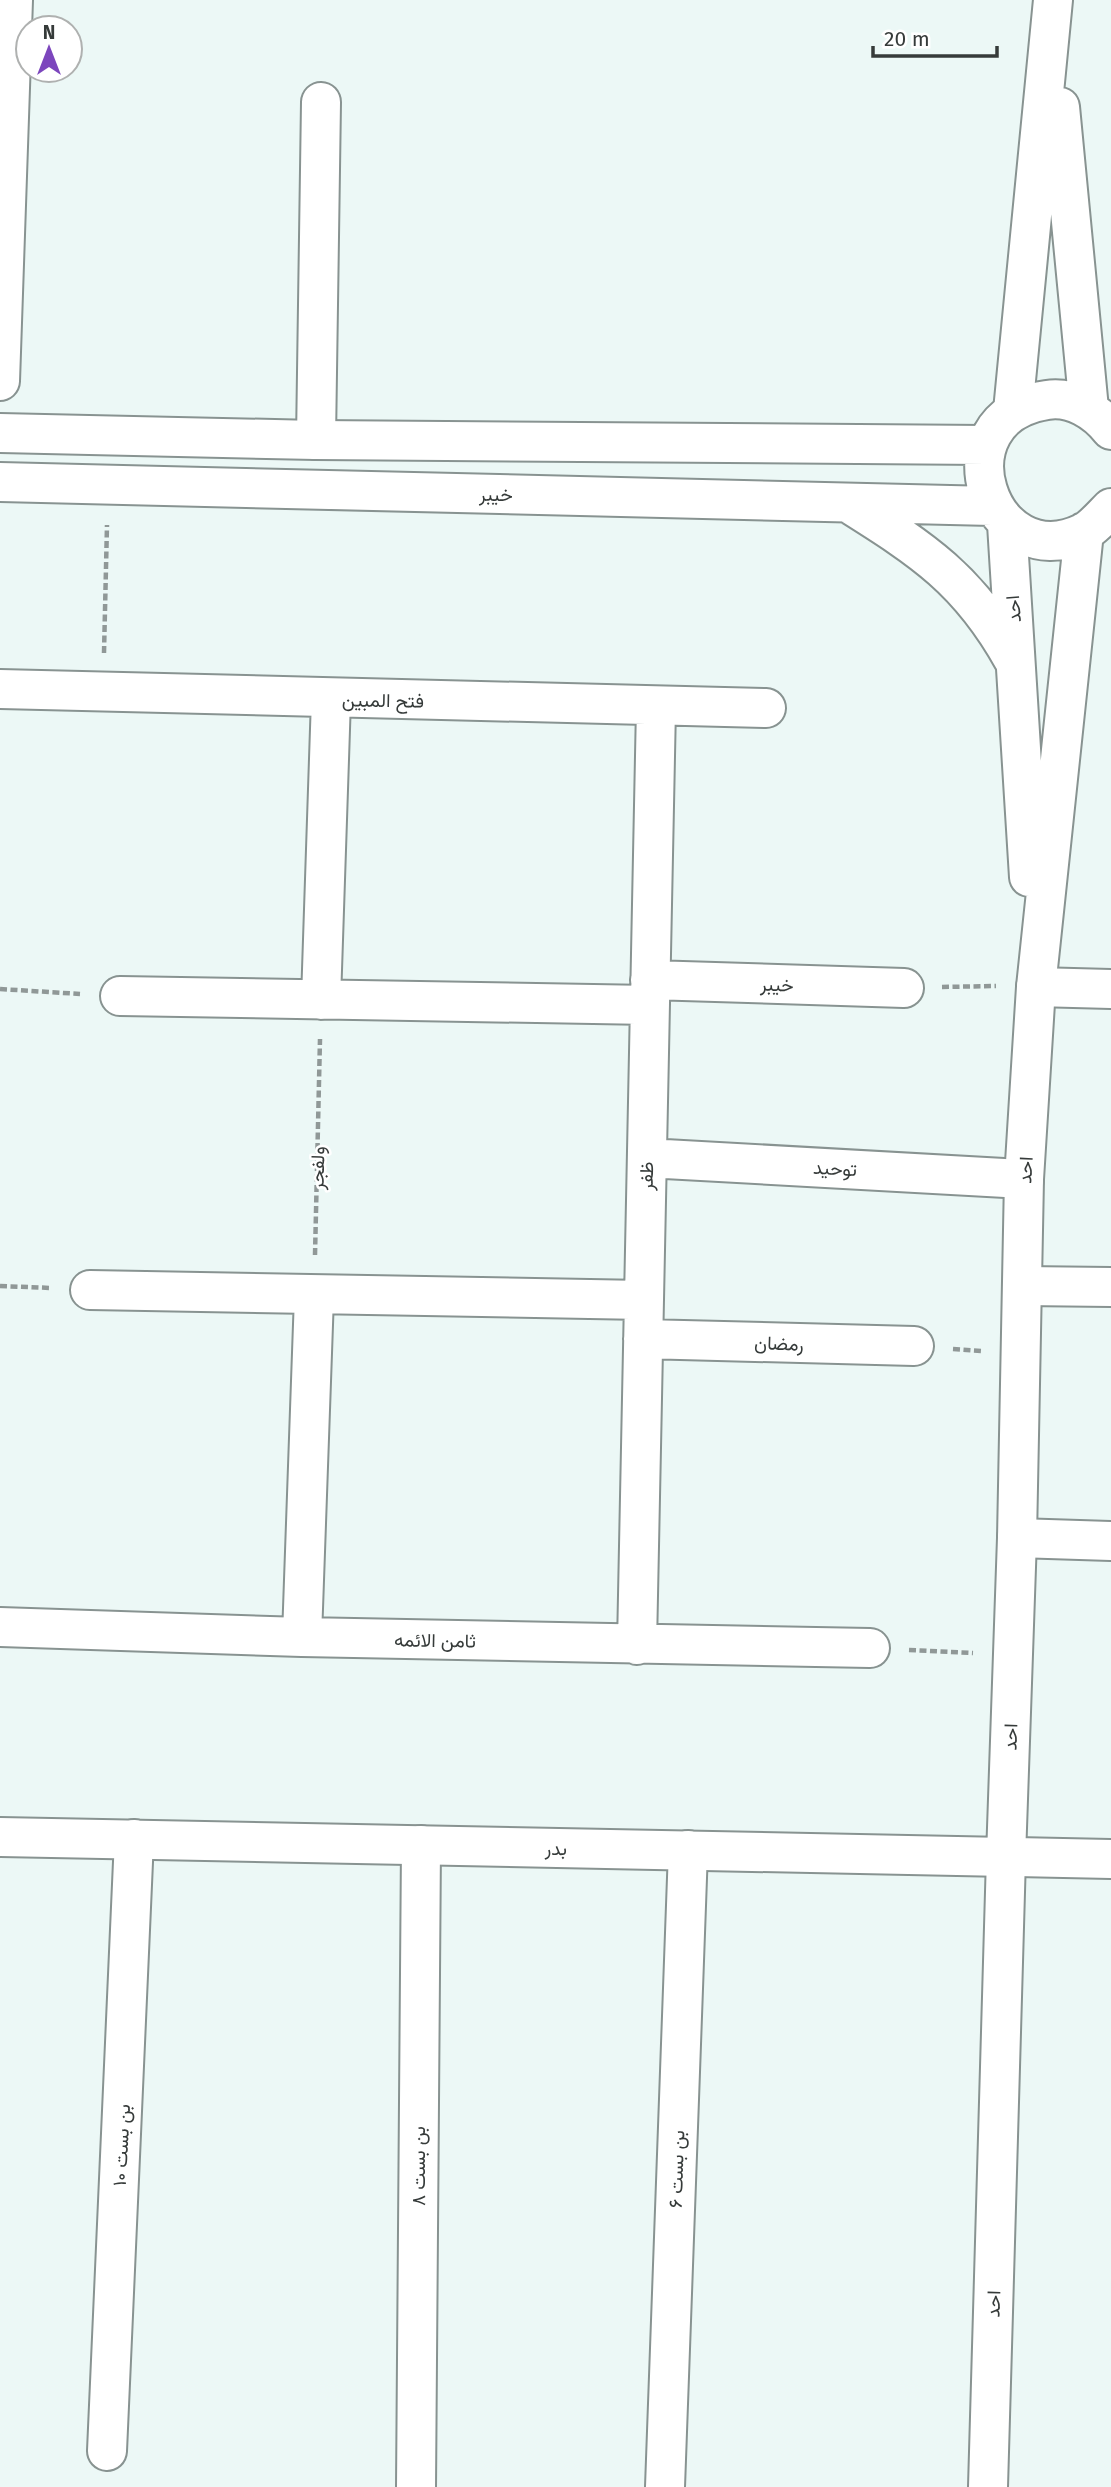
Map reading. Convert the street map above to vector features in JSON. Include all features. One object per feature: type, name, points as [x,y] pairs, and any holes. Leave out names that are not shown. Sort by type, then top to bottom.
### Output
[{"type":"street","points":[[0,381],[13,0]]},
{"type":"street","points":[[1013,411],[1052,10]]},
{"type":"street","points":[[1052,10],[1100,420]]},
{"type":"street","points":[[316,440],[321,102]]},
{"type":"street","points":[[0,433],[316,440],[986,445],[997,426],[1013,411],[1031,402],[1051,399],[1071,401],[1100,420]]},
{"type":"street","name":"احد","points":[[986,445],[982,476],[1000,515],[1016,664],[1036,987]]},
{"type":"street","name":"خیبر","points":[[0,482],[847,502],[1000,515]]},
{"type":"street","points":[[847,502],[918,547],[952,575],[974,598],[1016,664]]},
{"type":"street","points":[[1000,515],[1031,537],[1058,540],[1098,520]]},
{"type":"street","name":"احد","points":[[988,2487],[1017,1538],[1024,1179],[1036,987],[1098,520]]},
{"type":"street","name":"فتح المبین","points":[[0,689],[766,708]]},
{"type":"street","points":[[321,1000],[331,699]]},
{"type":"street","name":"ظفر","points":[[637,1645],[656,707]]},
{"type":"street","points":[[1036,987],[1111,989]]},
{"type":"street","name":"خیبر","points":[[120,996],[321,1000],[904,988]]},
{"type":"street","name":"توحید","points":[[647,1158],[1024,1179]]},
{"type":"street","points":[[1023,1286],[1111,1287]]},
{"type":"street","points":[[90,1290],[644,1300]]},
{"type":"street","points":[[302,1637],[314,1296]]},
{"type":"street","name":"رمضان","points":[[643,1339],[914,1346]]},
{"type":"street","points":[[1017,1538],[1111,1541]]},
{"type":"street","name":"ثامن الائمه","points":[[0,1627],[302,1637],[870,1648]]},
{"type":"street","name":"بدر","points":[[0,1837],[1111,1859]]},
{"type":"street","name":"بن بست ۱۰","points":[[107,2451],[134,1839]]},
{"type":"street","name":"بن بست ۸","points":[[416,2487],[421,1845]]},
{"type":"street","name":"بن بست ۶","points":[[665,2487],[688,1850]]},
{"type":"path","points":[[103,692],[108,485]]},
{"type":"path","points":[[904,988],[1036,987]]},
{"type":"path","points":[[0,989],[120,996]]},
{"type":"path","name":"ولفجر","points":[[314,1296],[321,1000]]},
{"type":"path","points":[[0,1286],[90,1290]]},
{"type":"path","points":[[914,1346],[1021,1353]]},
{"type":"path","points":[[870,1648],[1013,1654]]}]
